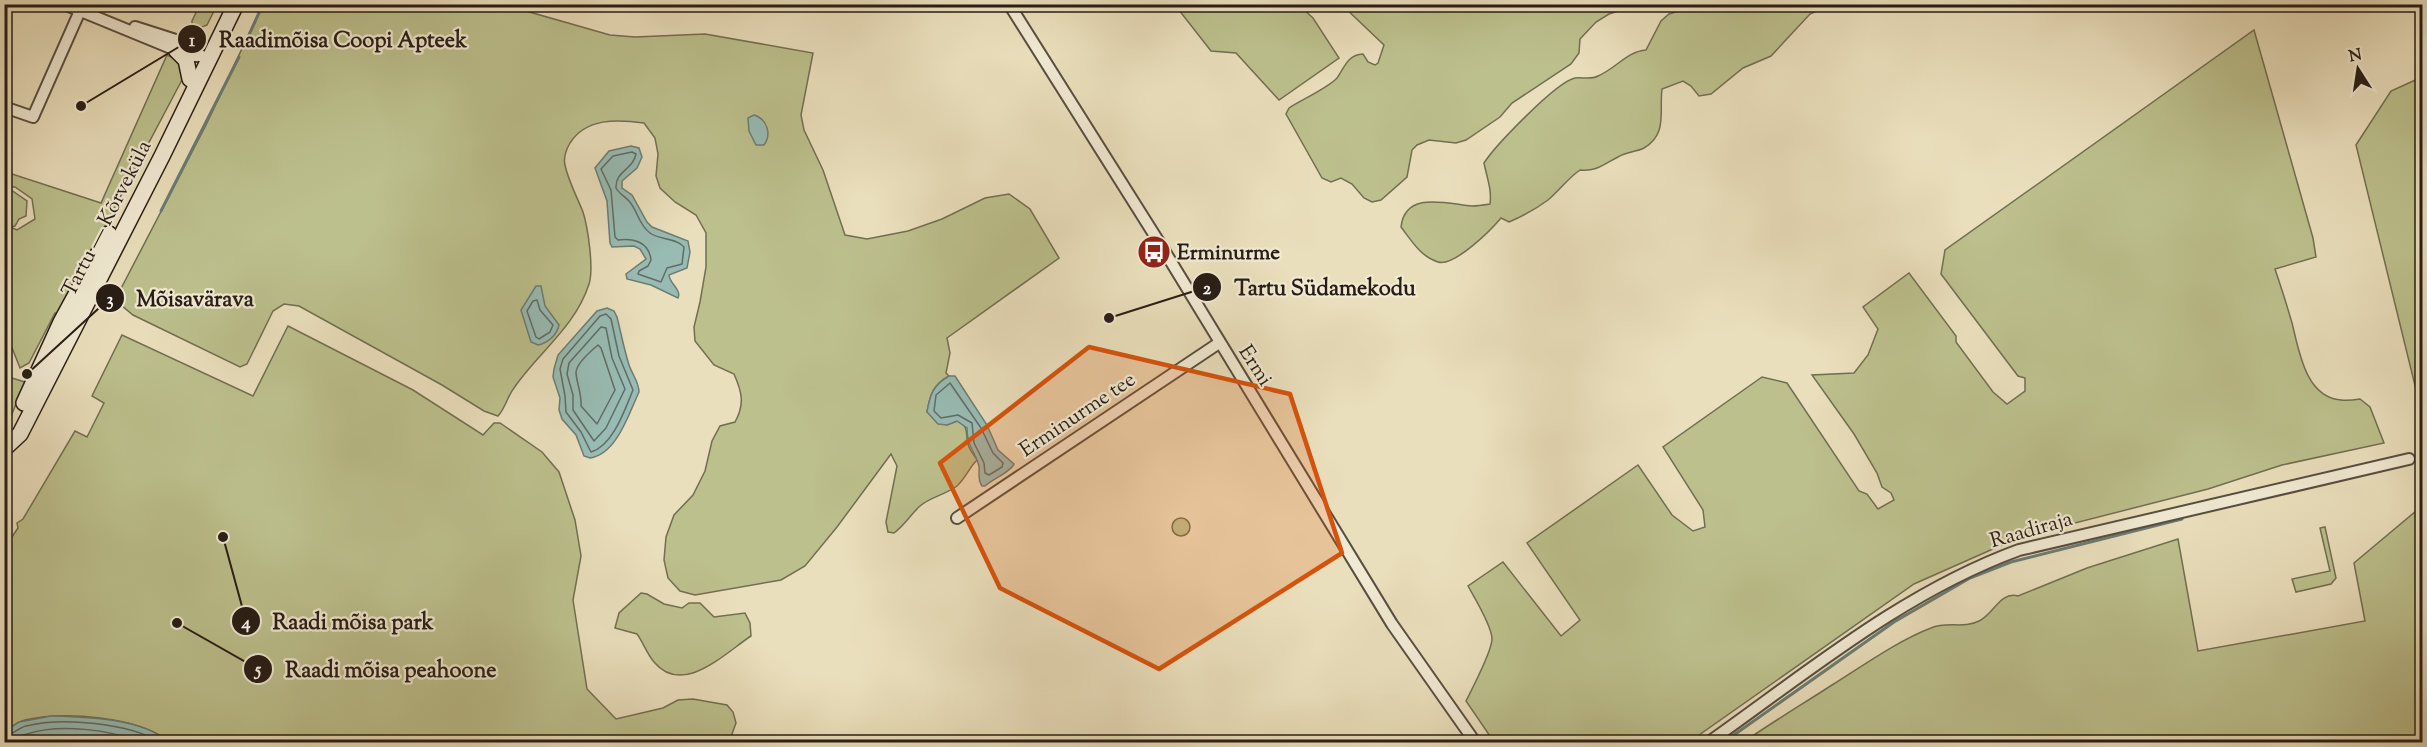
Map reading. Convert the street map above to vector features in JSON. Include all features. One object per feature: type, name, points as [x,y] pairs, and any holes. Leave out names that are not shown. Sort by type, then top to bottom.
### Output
[{"type":"main road","name":"Tartu — Kõrveküla","points":[[5,449],[16,420],[78,290],[190,79],[206,58],[226,4]]},
{"type":"main road","name":"Tartu — Kõrveküla","points":[[5,449],[20,434],[206,58],[236,4]]},
{"type":"main road","points":[[176,50],[186,60],[190,79]]},
{"type":"street","points":[[63,4],[82,8],[94,16],[176,50],[206,58]]},
{"type":"street","name":"Ermi","points":[[1009,4],[1162,247],[1392,624],[1475,742]]},
{"type":"street","points":[[4,107],[33,117],[82,8]]},
{"type":"street","points":[[94,16],[119,21],[185,43],[206,58]]},
{"type":"street","name":"Erminurme tee","points":[[957,518],[1219,343]]},
{"type":"street","name":"Raadiraja","points":[[1709,742],[1881,621],[1924,593],[1981,564],[2031,547],[2409,459]]},
{"type":"highlighted area","points":[[1089,347],[1290,394],[1342,553],[1159,669],[1000,588],[940,463]]},
{"type":"green space","points":[[200,4],[217,5],[207,25],[192,31],[192,21]]},
{"type":"green space","points":[[263,4],[505,5],[610,35],[635,37],[705,34],[813,53],[801,115],[804,130],[823,170],[845,235],[867,239],[908,231],[942,219],[985,198],[1009,194],[1030,209],[1059,258],[947,338],[950,353],[946,373],[949,376],[933,391],[927,412],[947,425],[957,421],[964,425],[969,447],[977,460],[957,486],[924,503],[894,533],[888,532],[886,522],[897,466],[891,454],[805,566],[781,580],[695,595],[680,591],[668,578],[664,560],[666,537],[674,515],[693,495],[705,471],[712,441],[720,426],[735,422],[741,398],[734,374],[714,365],[695,341],[694,327],[706,267],[706,233],[696,215],[675,202],[660,188],[656,176],[658,154],[655,138],[644,123],[613,121],[593,125],[577,135],[565,154],[566,171],[587,228],[591,259],[589,284],[575,313],[523,375],[498,416],[484,411],[442,385],[299,306],[284,304],[273,311],[247,364],[240,367],[133,315],[115,300],[206,125]]},
{"type":"green space","points":[[1175,5],[1299,5],[1313,18],[1339,58],[1279,100],[1236,53],[1211,51]]},
{"type":"green space","points":[[1342,5],[1637,5],[1609,14],[1596,22],[1580,39],[1579,53],[1571,64],[1512,103],[1500,117],[1466,140],[1456,143],[1429,140],[1417,145],[1412,150],[1407,177],[1381,200],[1372,202],[1364,198],[1352,184],[1341,178],[1331,182],[1322,178],[1286,114],[1289,108],[1333,82],[1353,57],[1363,54],[1368,62],[1375,65],[1378,63],[1384,45]]},
{"type":"green space","points":[[1697,5],[1830,5],[1810,14],[1771,56],[1743,68],[1711,94],[1699,96],[1691,86],[1683,81],[1662,89],[1661,121],[1657,136],[1644,148],[1621,155],[1595,169],[1580,170],[1552,196],[1529,212],[1509,222],[1501,218],[1472,246],[1453,259],[1445,262],[1432,260],[1417,247],[1401,227],[1404,215],[1410,208],[1429,202],[1472,206],[1490,204],[1490,189],[1484,163],[1526,116],[1566,82],[1575,78],[1595,77],[1627,57],[1646,50],[1661,21],[1669,14]]},
{"type":"green space","points":[[2254,30],[2313,238],[2316,257],[2275,269],[2301,358],[2306,371],[2319,391],[2341,400],[2360,399],[2370,407],[2384,443],[2282,465],[2208,489],[2020,537],[1914,584],[1689,742],[1494,742],[1466,701],[1485,661],[1492,639],[1486,619],[1468,586],[1503,562],[1561,636],[1580,620],[1527,543],[1638,465],[1672,515],[1693,531],[1705,527],[1703,510],[1663,447],[1762,377],[1787,383],[1859,491],[1867,494],[1878,509],[1894,500],[1891,493],[1882,487],[1877,473],[1854,434],[1812,375],[1854,373],[1868,355],[1878,329],[1863,307],[1909,273],[1956,336],[1956,342],[1993,392],[2007,404],[2025,391],[2025,378],[2018,376],[1941,274],[1945,250]]},
{"type":"green space","points":[[167,55],[180,61],[183,78],[59,313],[55,313],[29,363],[20,368],[5,330],[5,190],[11,190],[27,201],[26,216],[19,219],[15,226],[10,227],[17,230],[35,219],[32,199],[15,187],[5,187],[6,172],[101,203]]},
{"type":"green space","points":[[2422,77],[2422,414],[2356,145],[2391,91]]},
{"type":"green space","points":[[288,326],[413,390],[483,435],[494,423],[500,423],[542,452],[559,472],[575,520],[581,556],[573,600],[587,689],[616,719],[663,708],[678,700],[693,699],[727,705],[733,712],[736,723],[729,742],[169,742],[156,733],[139,726],[120,721],[79,716],[41,717],[25,720],[5,731],[5,547],[18,528],[17,523],[23,519],[75,431],[87,437],[104,403],[92,396],[122,335],[253,396]]},
{"type":"green space","points":[[5,376],[25,382],[5,431]]},
{"type":"green space","points":[[2422,506],[2422,742],[1744,742],[1906,639],[1937,626],[1979,621],[2006,597],[2018,596],[2087,568],[2178,539],[2198,651],[2365,621],[2354,563]]},
{"type":"green space","points":[[1181,518],[1187,521],[1190,527],[1187,533],[1181,536],[1175,533],[1172,527],[1175,521]]},
{"type":"green space","points":[[2325,527],[2336,578],[2331,584],[2296,592],[2292,579],[2330,571],[2320,528]]},
{"type":"green space","points":[[641,593],[664,604],[682,608],[689,603],[700,603],[714,617],[745,613],[750,623],[751,636],[717,661],[691,674],[678,675],[665,672],[654,662],[637,634],[615,628],[619,613]]},
{"type":"water","points":[[754,115],[767,127],[768,136],[764,145],[756,145],[749,131],[748,118]]},
{"type":"water","points":[[631,146],[639,148],[642,157],[637,168],[622,181],[622,188],[632,195],[652,227],[688,241],[690,252],[687,268],[669,275],[678,292],[678,298],[651,285],[627,279],[626,274],[646,259],[640,249],[634,246],[612,247],[610,243],[607,201],[595,168],[609,151]]},
{"type":"water","points":[[536,286],[541,286],[545,306],[559,325],[552,338],[538,345],[531,342],[521,310]]},
{"type":"water","points":[[607,308],[614,311],[617,317],[627,359],[639,392],[615,441],[608,449],[590,458],[584,456],[576,435],[562,419],[559,410],[560,398],[553,377],[558,355],[597,311]]},
{"type":"water","points":[[949,376],[955,376],[987,425],[998,450],[1014,464],[985,486],[982,486],[980,481],[979,466],[968,440],[967,428],[957,421],[947,425],[938,424],[927,412],[933,391]]},
{"type":"water","points":[[51,716],[97,718],[129,723],[157,734],[169,742],[5,742],[5,731],[19,722]]},
{"type":"waterway","points":[[244,46],[263,4]]},
{"type":"waterway","points":[[161,211],[239,57]]},
{"type":"waterway","points":[[1724,742],[1894,622],[1970,578],[2011,562],[2182,519]]},
{"type":"place","name":"Raadimõisa Coopi Apteek","points":[[81,106]]},
{"type":"place","name":"Erminurme","points":[[1154,252]]},
{"type":"place","name":"Tartu Südamekodu","points":[[1109,318]]},
{"type":"place","name":"Mõisavärava","points":[[27,374]]},
{"type":"place","name":"Raadi mõisa park","points":[[223,537]]},
{"type":"place","name":"Raadi mõisa peahoone","points":[[177,623]]}]
